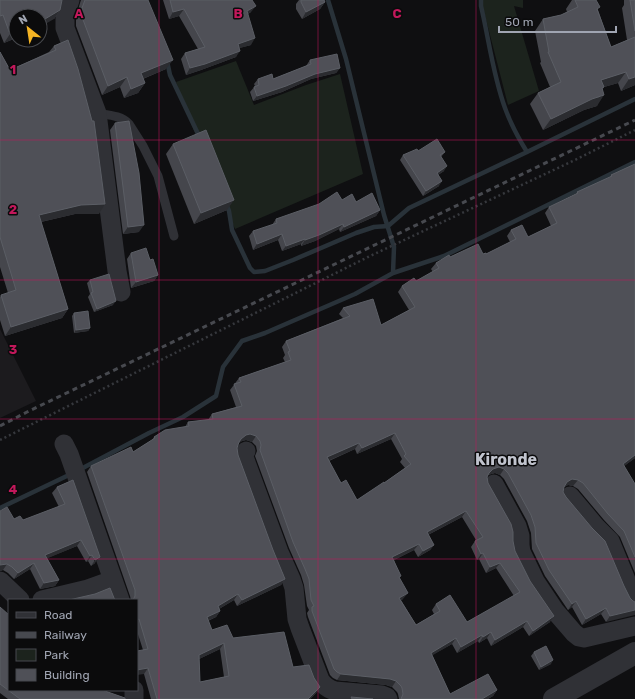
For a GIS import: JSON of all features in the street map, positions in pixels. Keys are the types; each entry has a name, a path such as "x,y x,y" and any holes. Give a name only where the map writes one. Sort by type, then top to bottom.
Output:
{"street":[{"path":"70,0 66,15 66,28 97,113 121,292"},
{"path":"64,444 69,454 120,599"},
{"path":"246,451 244,456 255,490 294,588 297,619 323,684 330,690 382,695 388,699"},
{"path":"494,484 517,526 520,536 521,552 535,581 555,611 574,633 579,637 584,638 635,626"},
{"path":"570,496 610,541 635,598"},
{"path":"46,599 88,589 113,580"},
{"path":"0,581 19,599"},
{"path":"554,699 635,653"}],"lane":[{"path":"97,113 121,118 126,120 129,124 158,176 174,236"}],"path":[{"path":"0,440 368,257 635,130"}],"shaded area":[{"path":"0,329 36,401 0,418"}],"green space":[{"path":"481,0 523,0 523,8 514,6 539,91 508,105"},
{"path":"236,61 254,105 340,74 363,174 235,229 190,121 176,82"}],"building":[{"path":"0,0 62,0 60,10 48,17 48,8 8,8 8,29 3,15 0,16"},
{"path":"85,0 148,0 173,60 141,73 145,83 131,89 127,77 108,86 82,17 82,8"},
{"path":"170,0 252,0 256,6 247,11 255,38 238,44 240,51 190,68 185,53 205,47 184,9 173,12"},
{"path":"301,0 324,0 325,2 306,12"},
{"path":"575,0 596,0 600,7 597,9 611,47 635,37 635,77 629,79 626,72 601,80 604,87 602,88 604,95 592,99 551,119 538,93 561,82 548,52 543,19 561,15 578,7"},
{"path":"630,0 635,0 635,31"},
{"path":"68,40 78,69 92,121 94,121 105,204 81,205 39,215 68,309 11,327 1,295 16,290 0,237 0,52 10,70 56,50 54,46"},
{"path":"337,54 340,68 315,74 257,96 254,87 259,85 258,79 272,74 273,79 311,64 310,60"},
{"path":"129,121 139,173 144,225 128,227 115,123"},
{"path":"206,130 234,200 201,213 173,144"},
{"path":"437,139 445,152 440,155 447,166 437,173 442,181 426,191 403,155 417,149 418,151"},
{"path":"635,164 635,455 623,464 635,484 635,557 624,531 583,483 572,479 567,482 563,492 592,528 605,541 624,586 630,598 635,602 635,610 610,616 606,608 586,619 576,601 572,604 549,570 536,543 535,527 531,515 508,473 499,467 493,469 489,473 487,477 488,483 511,524 515,551 530,581 554,616 533,631 527,621 495,640 491,632 483,637 482,635 461,647 456,638 431,653 450,694 488,674 497,690 482,699 401,699 403,694 402,688 396,681 390,679 341,674 334,669 312,611 312,607 314,606 311,600 309,579 293,542 260,450 260,441 256,436 250,434 246,435 239,442 237,448 238,455 285,579 242,600 238,594 218,606 220,611 207,617 212,630 227,625 233,638 284,632 293,667 309,665 314,678 320,687 308,699 157,699 148,668 138,670 138,651 148,649 138,620 138,599 134,599 135,590 91,466 131,447 133,452 165,430 189,426 188,422 213,419 212,414 242,406 234,384 241,382 239,378 291,360 288,352 290,351 286,341 350,316 343,308 373,299 381,325 415,307 402,286 414,278 416,281 439,268 436,263 449,255 450,257 478,244 483,254 486,254 516,239 511,230 522,225 528,237 557,223 549,207 612,176 611,175","holes":["395,433 406,454 404,456 411,464 357,500 346,480 341,483 327,457 359,443 362,448","466,511 483,537 475,541 481,554 483,553 490,567 500,563 520,592 467,622 450,595 436,604 440,611 416,625 399,598 408,593 399,577 401,576 392,557 419,544 423,551 434,545 427,532","224,643 229,676 200,682 199,655"]},
{"path":"337,192 342,200 352,194 356,202 372,193 380,210 344,227 343,224 319,235 286,246 282,234 257,244 253,231 277,223 276,219 319,204"},
{"path":"146,248 150,260 153,259 158,275 136,282 131,253"},
{"path":"109,274 116,301 97,309 91,293 93,292 90,280"},
{"path":"88,311 90,328 76,330 74,313"},
{"path":"73,480 100,557 95,560 92,555 90,556 81,540 45,555 59,580 44,583 34,563 18,573 7,564 0,565 0,511 7,507 14,519 20,516 23,520 65,504 57,487"},
{"path":"110,588 115,599 73,599 95,594"},
{"path":"0,607 8,614 8,690 0,684"},
{"path":"546,646 553,660 541,667 534,652"},
{"path":"9,691 105,691 125,698 125,699 20,699"},
{"path":"351,697 373,699 352,699"}],"waterway":[{"path":"328,0 346,59 384,215 394,247 393,273"},
{"path":"481,0 497,83 512,125 527,152"},
{"path":"167,61 170,75 200,138"},
{"path":"226,203 232,230 250,268 254,272 265,271 356,233 374,227 388,226 409,208 635,99"},
{"path":"79,470 183,417 216,396 223,367 242,341 265,333 355,294 393,273 444,256 635,162"},
{"path":"0,508 71,474"}],"railway":[{"path":"0,426 635,120"}],"district":[{"name":"Kironde","path":"506,459"}]}
